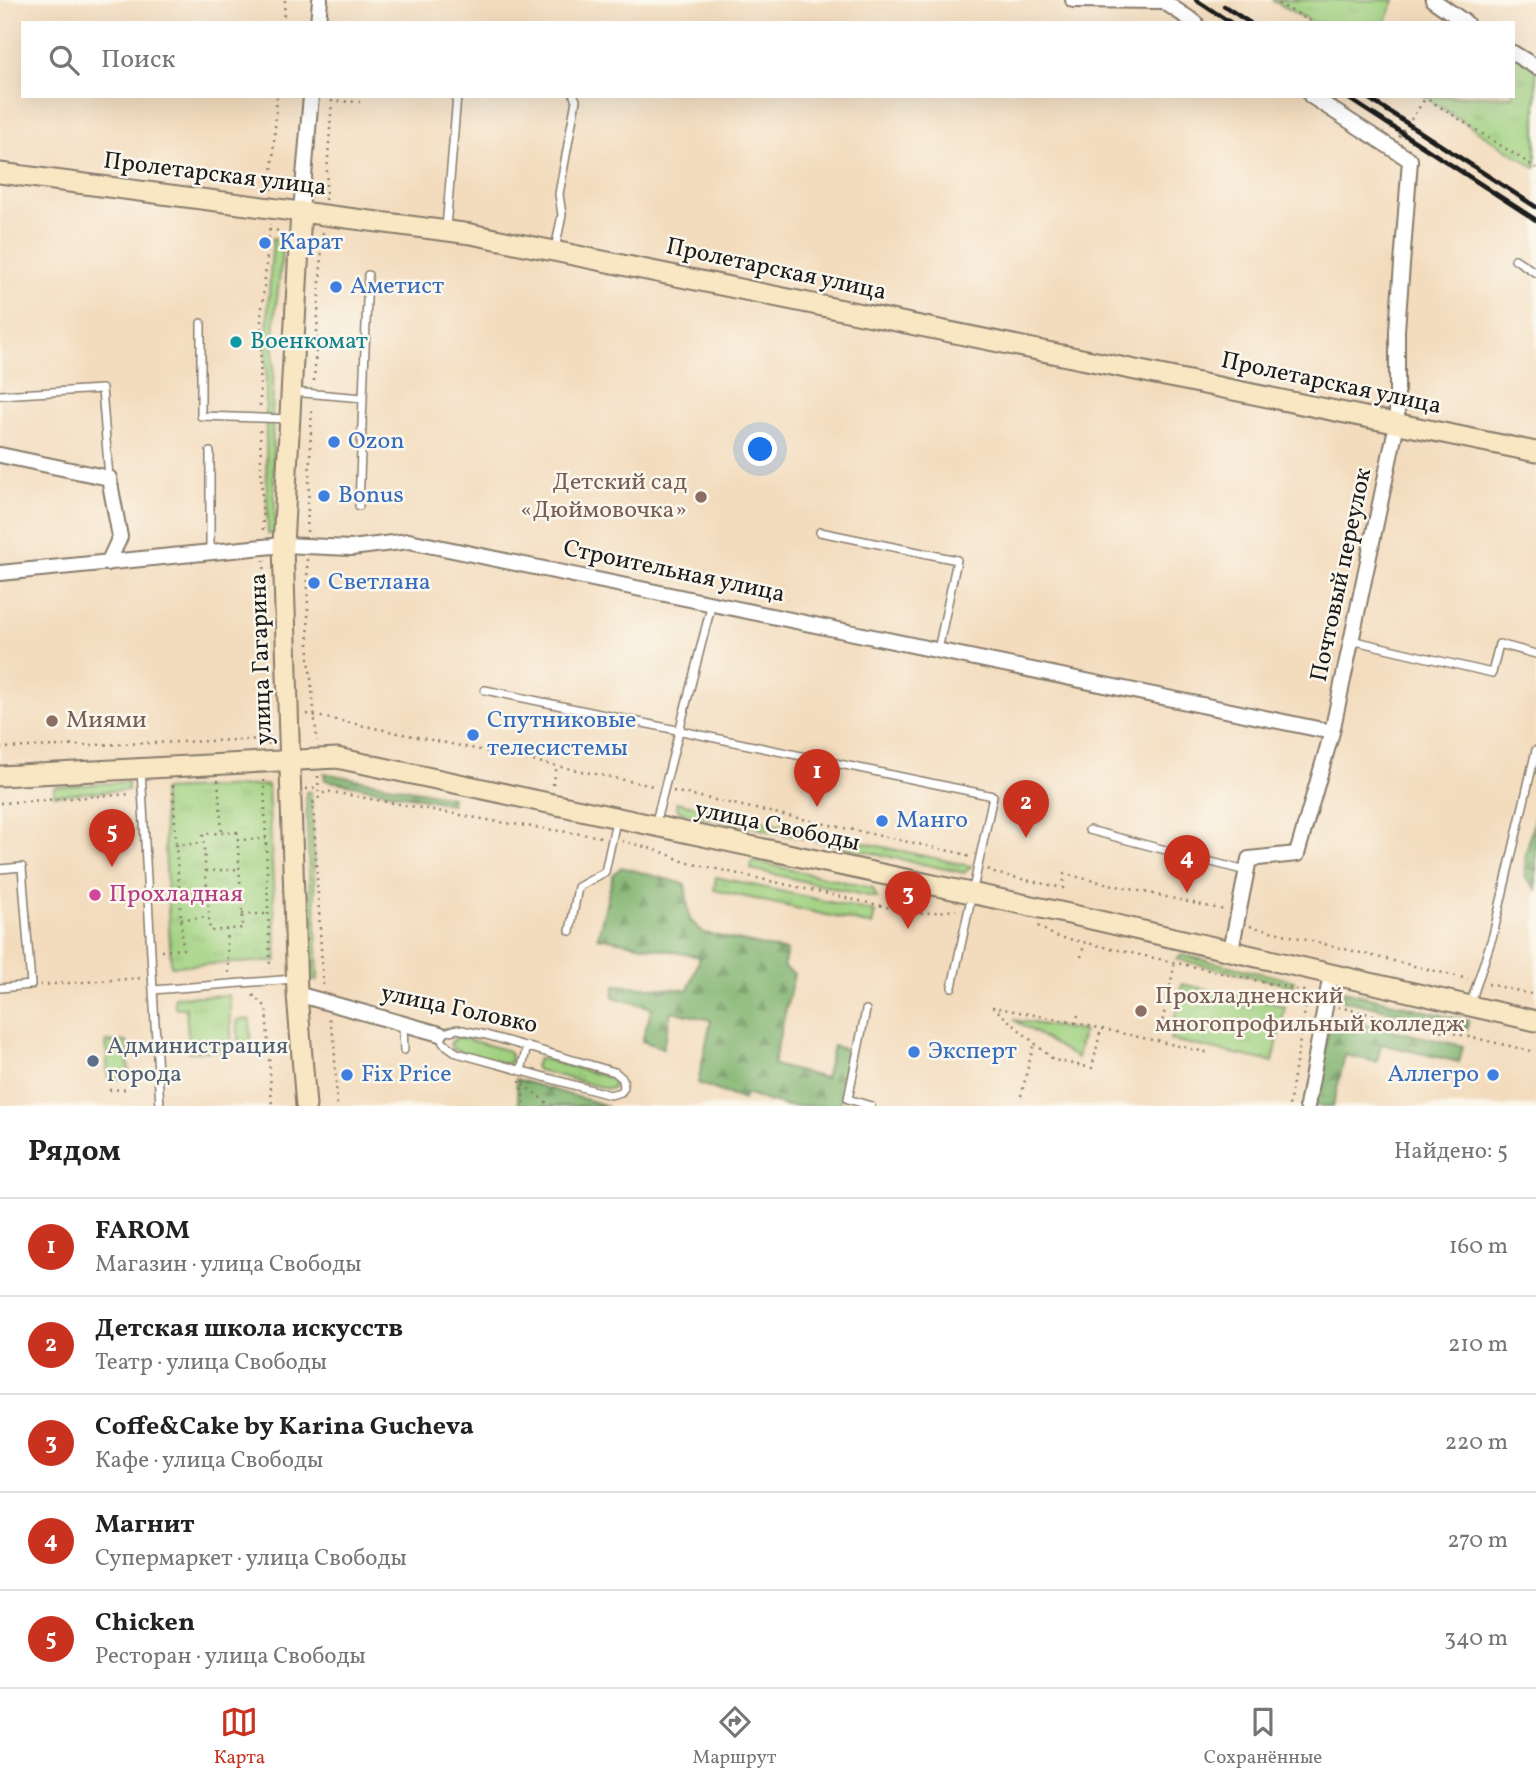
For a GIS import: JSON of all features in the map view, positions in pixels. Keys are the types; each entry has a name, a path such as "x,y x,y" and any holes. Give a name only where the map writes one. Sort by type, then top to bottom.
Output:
{"street":[{"path":"318,21 320,0"},
{"path":"1073,0 1161,0 1193,21"},
{"path":"1433,0 1451,5 1464,21"},
{"path":"1515,54 1536,67"},
{"path":"301,211 311,98"},
{"path":"1314,98 1392,149"},
{"name":"Почтовый переулок","path":"1247,872 1249,859 1297,854 1332,732 1397,423 1397,330 1410,160 1392,149"},
{"name":"Пролетарская улица","path":"0,173 446,230 555,250 1536,452"},
{"name":"улица Гагарина","path":"301,211 290,419 274,546 289,760 298,987 306,1106"},
{"path":"0,455 109,478 120,537 108,564"},
{"name":"Строительная улица","path":"0,573 274,546 351,548 409,541 1332,732"},
{"name":"улица Свободы","path":"0,776 337,758 654,826 970,902 1231,950 1536,1021"},
{"path":"1231,950 1247,872"},
{"path":"1307,1106 1331,974"},
{"name":"улица Головко","path":"298,987 324,1002 440,1034"}],"lane":[{"path":"446,230 457,98"},
{"path":"555,250 562,215 559,194 575,98"},
{"path":"1515,259 1536,273"},
{"path":"359,506 368,275"},
{"path":"201,323 201,416 290,419"},
{"path":"0,395 102,390 109,478"},
{"path":"291,392 363,398"},
{"path":"210,452 210,553"},
{"path":"820,532 957,560 938,650"},
{"path":"654,826 712,603"},
{"path":"1352,640 1492,673 1499,644 1536,654"},
{"path":"485,690 993,796 952,987"},
{"path":"1470,1006 1493,935 1536,750"},
{"path":"141,768 160,1106"},
{"path":"570,931 578,887 606,872 617,818"},
{"path":"1089,830 1247,872"},
{"path":"0,869 22,867 31,985 0,988"},
{"path":"153,990 229,984 298,987"},
{"path":"866,1010 848,1099 871,1106"},
{"path":"403,1024 404,1050"},
{"name":"улица Головко","path":"440,1034 448,1030 471,1030 527,1046 615,1072 623,1079 624,1088 621,1093 610,1095 521,1070"},
{"path":"440,1034 443,1043 457,1053 521,1070 527,1046"}],"path":[{"path":"283,21 285,0"},
{"path":"1272,0 1310,21"},
{"path":"267,611 274,546 260,418 261,319 277,98"},
{"path":"1392,149 1424,98"},
{"path":"1427,98 1536,168"},
{"path":"319,797 309,658 307,546 313,393 332,101 360,102"},
{"path":"315,714 964,854 994,873 1063,888 1064,874 1226,911 1242,925 1536,995"},
{"path":"270,969 264,773 271,725"},
{"path":"0,748 269,739"},
{"path":"553,785 557,766"},
{"path":"218,776 222,833"},
{"path":"151,952 183,949 173,778"},
{"path":"344,1106 337,1104 334,1038 324,1002 313,803 326,791 613,839 660,851 685,862 918,914 960,910 970,902"},
{"path":"237,832 237,840 243,928 210,931 203,834 237,832"},
{"path":"237,840 266,839"},
{"path":"176,845 204,843"},
{"path":"206,871 240,869"},
{"path":"208,898 241,895"},
{"path":"242,914 269,914"},
{"path":"181,919 209,917"},
{"path":"1036,925 1055,936 1308,992 1338,1007 1536,1052"},
{"path":"226,929 229,984"},
{"path":"1081,957 1084,943"},
{"path":"1158,1041 1175,963"},
{"path":"31,985 152,977"},
{"path":"1289,1106 1308,992"},
{"path":"252,993 266,1007 272,1106"},
{"path":"1101,1029 1092,1068 1054,1060 993,1007 1076,1023 1210,1053"},
{"path":"1076,1023 1078,1015"},
{"path":"1021,1096 1034,1043"},
{"path":"521,1070 520,1082 525,1106"},
{"path":"520,1082 551,1106"},
{"path":"108,1090 129,1089"}],"green space":[{"path":"1272,0 1394,0 1386,21 1310,21"},
{"path":"1515,54 1536,67 1536,168 1426,98 1515,98"},
{"path":"273,238 284,240 275,315 272,424 276,534 268,534 266,386"},
{"path":"324,773 452,797 451,804 325,780"},
{"path":"128,782 128,790 54,795 54,787"},
{"path":"268,785 277,961 171,966 162,790"},
{"path":"306,792 311,792 318,981 313,981"},
{"path":"676,802 971,866 964,873 678,811"},
{"path":"1536,811 1536,889 1525,876 1525,858"},
{"path":"752,861 873,888 877,898 751,869"},
{"path":"621,867 685,884 690,920 704,933 787,951 783,967 794,974 773,1065 825,1078 833,1046 852,1051 840,1106 785,1106 745,1094 743,1100 698,1083 711,1020 671,1011 663,1048 642,1041 652,1008 613,997 615,985 688,990 700,957 598,937 613,875"},
{"path":"716,877 875,912 872,925 714,890"},
{"path":"1182,955 1294,981 1293,986 1176,959"},
{"path":"1182,984 1285,1006 1273,1062 1170,1040"},
{"path":"1344,991 1468,1021 1467,1029 1342,1000"},
{"path":"229,995 232,1050 189,1052 186,1008 175,1008 174,997"},
{"path":"1334,1017 1463,1046 1459,1062 1381,1044 1377,1062 1345,1055 1333,1106 1314,1106 1329,1026"},
{"path":"250,1019 251,1049 239,1050 237,1020"},
{"path":"1014,1020 1083,1031 1077,1058"},
{"path":"455,1038 509,1051 511,1062 506,1064 452,1049 450,1044"},
{"path":"127,1041 129,1078 108,1079 106,1042"},
{"path":"539,1058 611,1078 614,1080 613,1088 608,1089 537,1070 535,1066"},
{"path":"516,1079 608,1106 519,1106"}],"railway":[{"path":"1196,0 1228,21"},
{"path":"1224,6 1247,21"},
{"path":"1348,98 1536,220"},
{"path":"1368,98 1536,207"}],"place":[{"name":"Карат","path":"265,243"},
{"name":"Аметист","path":"336,287"},
{"name":"Военкомат","path":"236,342"},
{"name":"Ozon","path":"334,442"},
{"name":"Bonus","path":"324,496"},
{"name":"Детский сад «Дюймовочка»","path":"701,497"},
{"name":"Светлана","path":"314,583"},
{"name":"Миями","path":"52,721"},
{"name":"Спутниковые телесистемы","path":"473,735"},
{"name":"FAROM","path":"817,807"},
{"name":"Манго","path":"882,821"},
{"name":"Детская школа искусств","path":"1026,838"},
{"name":"Chicken","path":"112,867"},
{"name":"Магнит","path":"1187,893"},
{"name":"Прохладная","path":"95,895"},
{"name":"Coffe&Cake by Karina Gucheva","path":"908,929"},
{"name":"Прохладненский многопрофильный колледж","path":"1141,1011"},
{"name":"Эксперт","path":"914,1052"},
{"name":"Администрация города","path":"93,1061"},
{"name":"Fix Price","path":"347,1075"},
{"name":"Аллегро","path":"1493,1075"}]}
